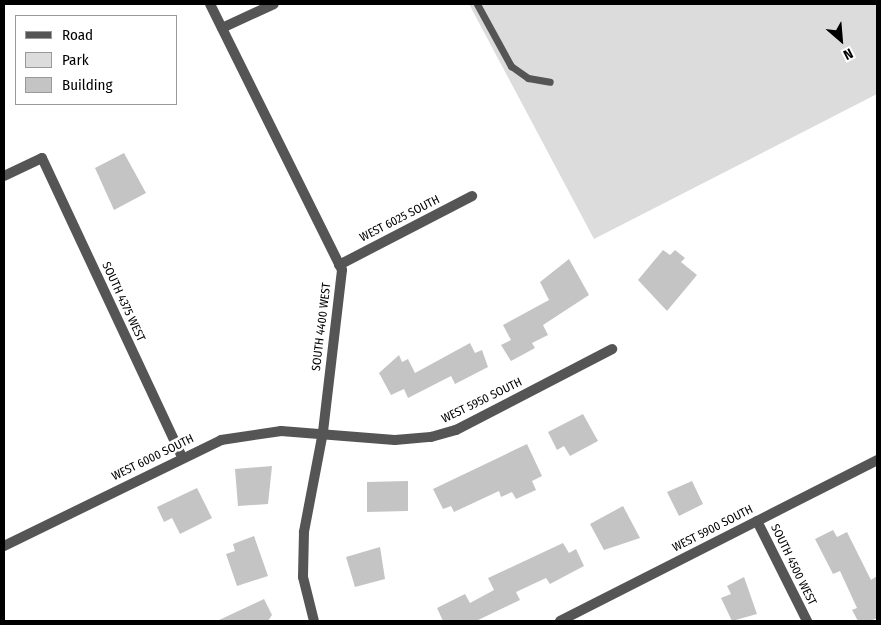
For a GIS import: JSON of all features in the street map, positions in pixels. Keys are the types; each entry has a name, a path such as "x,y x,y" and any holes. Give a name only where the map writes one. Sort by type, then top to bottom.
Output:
{"street":[{"path":"210,4 339,265"},
{"path":"222,28 274,4"},
{"name":"SOUTH 4375 WEST","path":"4,176 42,158 182,457"},
{"name":"WEST 6025 SOUTH","path":"339,265 472,196"},
{"name":"SOUTH 4400 WEST","path":"314,621 303,577 304,532 323,432 339,265"},
{"name":"WEST 5950 SOUTH","path":"323,432 395,440 430,437 456,430 612,349"},
{"name":"WEST 6000 SOUTH","path":"4,546 182,457 221,440 251,434 323,432"},
{"name":"WEST 5900 SOUTH","path":"560,621 877,460"},
{"name":"SOUTH 4500 WEST","path":"757,521 807,621"}],"lane":[{"path":"477,4 511,66 528,78 550,82"}],"green space":[{"path":"469,4 877,4 877,94 594,239"}],"building":[{"path":"124,153 146,193 114,210 95,168"},
{"path":"663,250 670,255 675,250 685,258 681,262 697,275 667,311 638,280"},
{"path":"569,259 589,295 543,325 548,335 532,343 535,348 511,361 501,345 511,340 503,325 549,300 540,282"},
{"path":"470,343 475,353 482,350 488,367 455,384 451,376 408,398 404,389 391,395 379,373 399,355 402,362 408,359 415,373"},
{"path":"583,414 598,441 570,456 564,446 557,450 548,432"},
{"path":"527,444 542,476 532,481 536,490 516,499 512,492 501,497 499,491 454,512 451,506 443,509 433,489"},
{"path":"272,466 268,504 238,506 235,469"},
{"path":"408,481 408,511 367,512 367,482"},
{"path":"692,481 703,504 679,516 667,492"},
{"path":"197,488 212,518 180,534 172,518 164,522 157,507"},
{"path":"623,506 640,538 604,550 590,524"},
{"path":"833,530 837,537 847,532 871,580 877,576 877,618 870,621 858,621 852,610 857,608 840,571 833,574 815,539"},
{"path":"254,536 268,576 237,586 226,554 235,551 233,544"},
{"path":"563,543 569,553 576,549 584,566 550,584 546,578 516,592 520,600 476,621 443,621 437,608 465,594 470,603 494,590 488,578"},
{"path":"380,547 385,579 355,587 346,557"},
{"path":"744,577 757,614 732,621 721,598 731,594 727,586"},
{"path":"264,599 272,615 268,621 217,621"}]}
